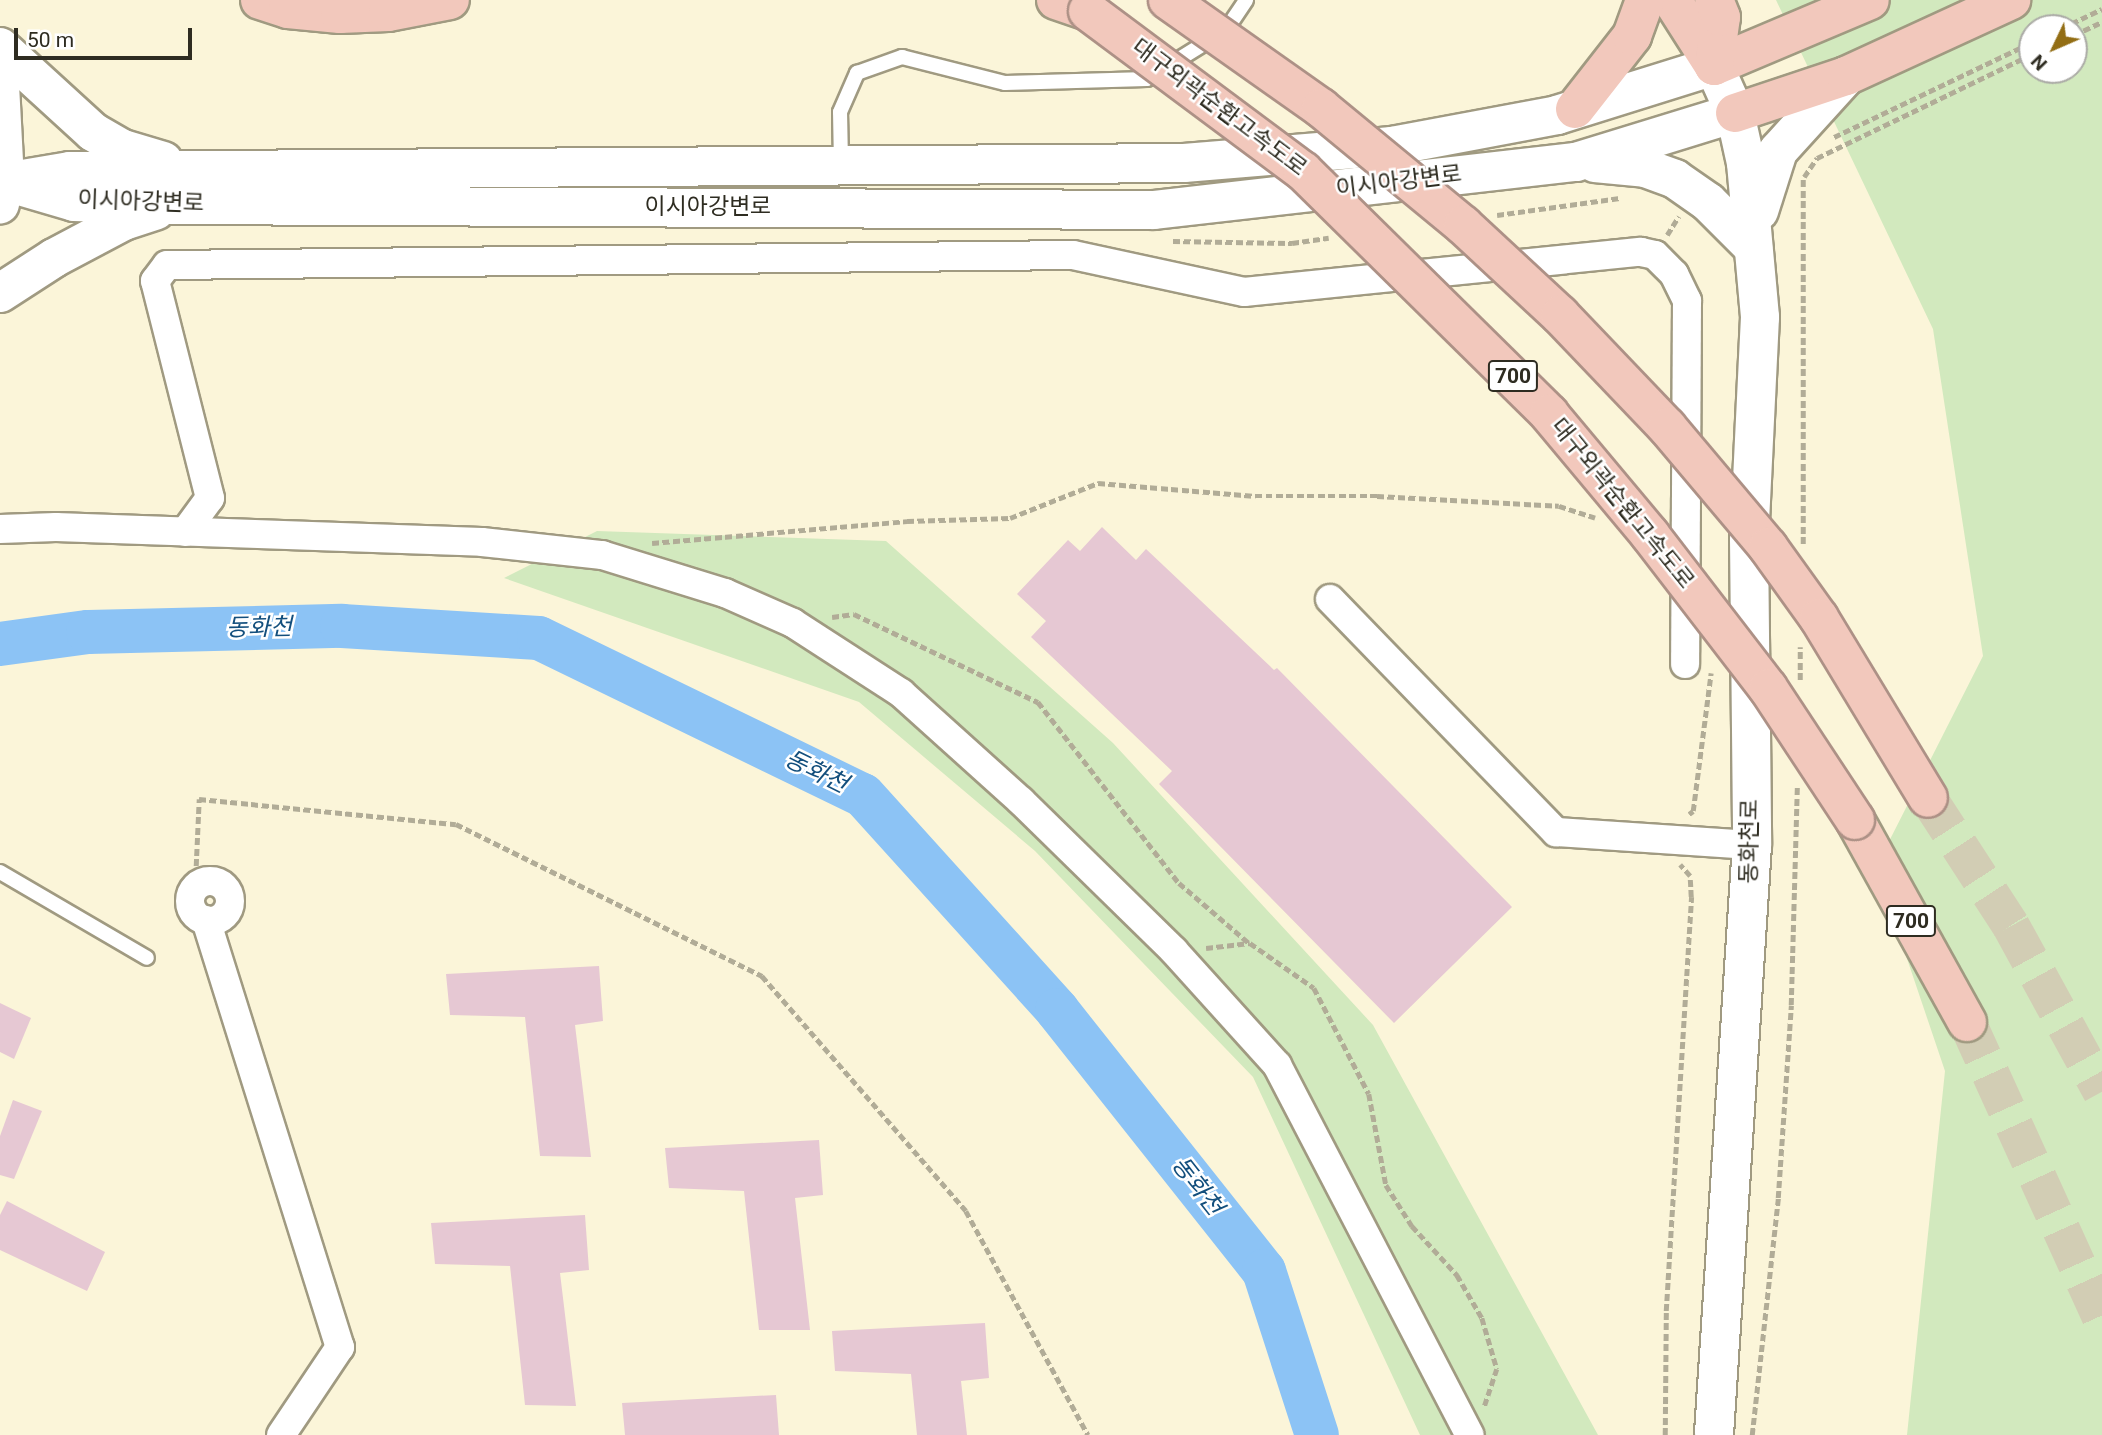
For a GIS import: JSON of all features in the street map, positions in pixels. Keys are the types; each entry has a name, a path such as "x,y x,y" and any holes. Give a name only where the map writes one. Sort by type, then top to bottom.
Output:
{"highway":[{"path":"260,0 288,9 340,14 388,12 450,0"},
{"path":"1168,0 1321,108 1464,225 1560,315 1667,427 1768,547 1819,618 1928,797"},
{"path":"1575,109 1632,36 1645,0"},
{"path":"1672,0 1714,66"},
{"path":"1714,0 1721,17 1714,66"},
{"name":"이시아강변로","path":"1735,113 1846,76 2011,0"},
{"name":"이시아강변로","path":"1714,66 1847,3"},
{"name":"대구외곽순환고속도로","path":"1072,4 1303,171 1549,414 1650,535 1768,688 1854,820 1967,1022"}],"main road":[{"path":"0,47 93,132 123,149 205,173"},
{"name":"이시아강변로","path":"2,193 70,171 205,173 841,168 1198,162 1392,146 1575,109 1714,66"},
{"path":"1714,66 1735,113 1746,163 1753,247"},
{"path":"1753,247 1763,186 1777,151 1846,76"},
{"path":"0,85 2,193"},
{"name":"이시아강변로","path":"2,193 74,202 172,205 1154,210 1576,162 1735,113"},
{"path":"1576,162 1645,168 1690,189 1753,247"},
{"path":"0,293 124,221 172,205"},
{"name":"동화천로","path":"1714,1435 1752,845 1749,538 1760,317 1753,247"}],"street":[{"path":"186,532 210,498 155,281 167,265 1073,255 1244,292 1600,255 1655,255 1674,274 1687,301 1685,664"},
{"path":"0,529 482,542 602,555 725,593 793,623 901,693 1021,801 1174,951 1276,1065 1475,1428"},
{"path":"1330,600 1556,832 1752,845"},
{"path":"195,887 214,881 225,887 230,898 223,916 206,920 340,1347 281,1435"}],"lane":[{"path":"841,168 841,112 857,73 902,57 1005,83 1147,79 1226,30 1246,0"},
{"path":"0,872 147,958"}],"path":[{"path":"1825,141 2018,49"},
{"path":"1794,191 1817,158 2018,61"},
{"path":"1802,547 1803,178"},
{"path":"1655,255 1684,207 1690,189"},
{"path":"602,555 631,545 907,521 1010,518 1098,483 1255,496 1377,496 1559,506 1606,522"},
{"path":"793,623 854,614 1038,702 1179,883 1250,943 1314,988 1369,1094 1386,1185 1412,1226 1457,1275 1482,1318 1497,1369 1475,1428"},
{"path":"1799,685 1801,643"},
{"path":"1752,1435 1778,1198 1790,1005 1797,782"},
{"path":"195,887 199,799 456,824 762,976 966,1211 1088,1435"},
{"path":"1665,1435 1666,1311 1691,897 1690,876 1672,862"},
{"path":"1174,951 1250,943"}],"green space":[{"path":"1776,0 2102,0 2102,1435 1907,1435 1945,1071 1876,867 1983,656 1933,329"},
{"path":"597,531 886,541 1113,743 1373,1025 1598,1435 1420,1435 1253,1077 1035,851 859,702 504,578"}],"building":[{"path":"1102,527 1136,560 1146,549 1274,670 1277,668 1512,907 1394,1023 1159,784 1172,771 1031,637 1046,621 1017,594 1068,540 1080,551"},
{"path":"599,966 603,1021 575,1025 591,1157 540,1156 525,1017 450,1015 446,974"},
{"path":"0,1003 31,1018 14,1059 0,1052"},
{"path":"13,1100 42,1111 14,1179 0,1175 0,1136"},
{"path":"819,1140 823,1195 795,1198 810,1330 759,1330 744,1191 669,1188 665,1148"},
{"path":"7,1201 105,1252 87,1291 0,1250 0,1215"},
{"path":"585,1215 589,1270 560,1273 576,1406 525,1405 510,1266 435,1264 431,1223"},
{"path":"985,1323 989,1378 961,1381 967,1435 917,1435 911,1374 835,1371 832,1331"},
{"path":"776,1395 779,1435 625,1435 622,1403"}],"waterway":[{"name":"동화천","path":"0,644 88,632 342,626 539,638 863,795 1057,1010 1264,1271 1317,1435"}],"tunnel":[{"path":"1928,798 2011,926 2102,1092"},
{"path":"1967,1022 2102,1319"}]}
